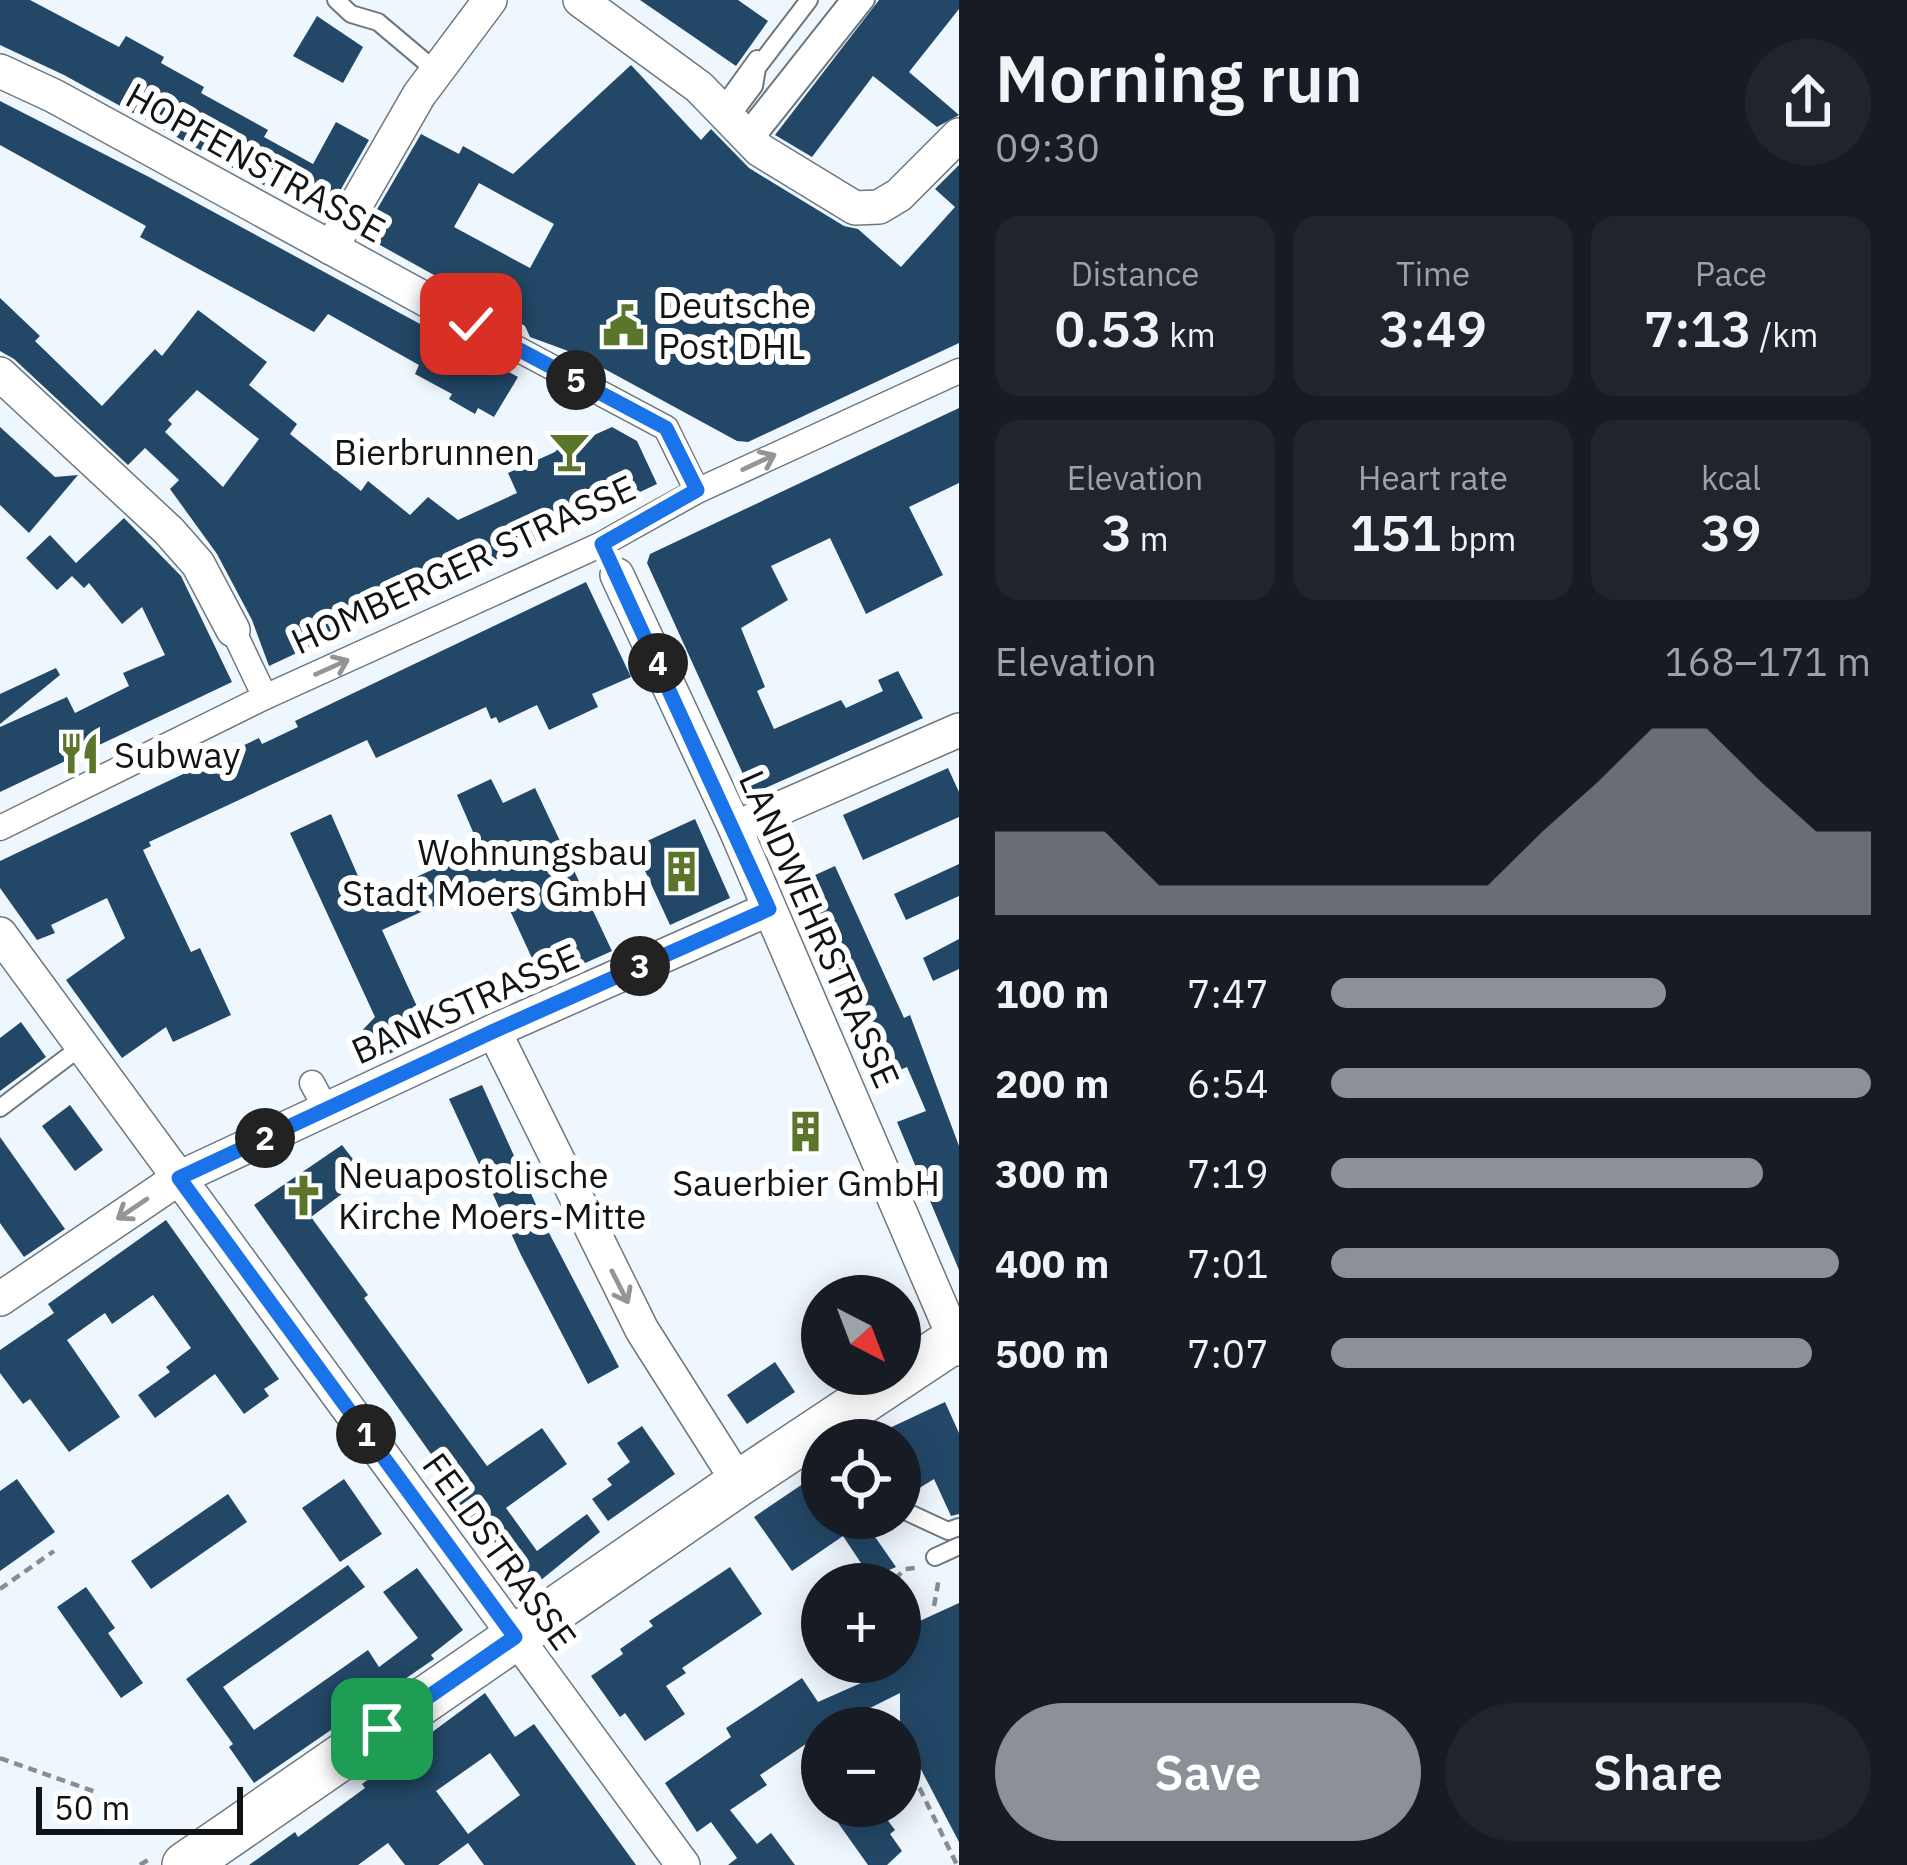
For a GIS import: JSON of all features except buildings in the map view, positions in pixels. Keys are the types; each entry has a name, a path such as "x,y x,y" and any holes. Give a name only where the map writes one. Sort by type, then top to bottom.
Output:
{"main road":[{"path":"185,1865 740,1483 958,1342"}],"street":[{"path":"331,248 435,70 490,0"},
{"path":"580,0 657,70 855,208 879,207 899,195 959,134"},
{"name":"HOPFENSTRASSE","path":"0,71 55,96 666,428 697,490"},
{"name":"HOMBERGER STRASSE","path":"0,827 265,697 609,559 697,490 959,371"},
{"path":"0,374 169,531 198,564 265,697"},
{"name":"LANDWEHRSTRASSE","path":"609,559 735,828 958,1342"},
{"path":"735,828 959,730"},
{"name":"BANKSTRASSE","path":"2,1294 179,1178 319,1096 494,1031 769,909"},
{"name":"FELDSTRASSE","path":"0,934 683,1865"},
{"path":"494,1031 642,1330 740,1483"}],"lane":[{"path":"335,0 351,14 379,22 435,70"},
{"path":"737,125 804,0"},
{"path":"737,125 849,0"},
{"path":"737,125 866,0"},
{"path":"0,1108 82,1046"},
{"path":"921,1519 948,1532 959,1527"},
{"path":"930,1562 959,1546"}],"path":[{"path":"0,1589 54,1551"},
{"path":"921,1565 930,1562"},
{"path":"0,1758 96,1792"},
{"path":"921,1791 957,1865"}],"place":[{"name":"Deutsche Post DHL","path":"624,325"},
{"name":"Bierbrunnen","path":"569,451"},
{"name":"Subway","path":"80,754"},
{"name":"Wohnungsbau Stadt Moers GmbH","path":"682,872"},
{"name":"Sauerbier GmbH","path":"806,1132"},
{"name":"Neuapostolische Kirche Moers-Mitte","path":"304,1195"}],"route":[{"path":"382,1729 515,1637 179,1178 769,909 602,544 697,490 666,428 471,324"}]}
